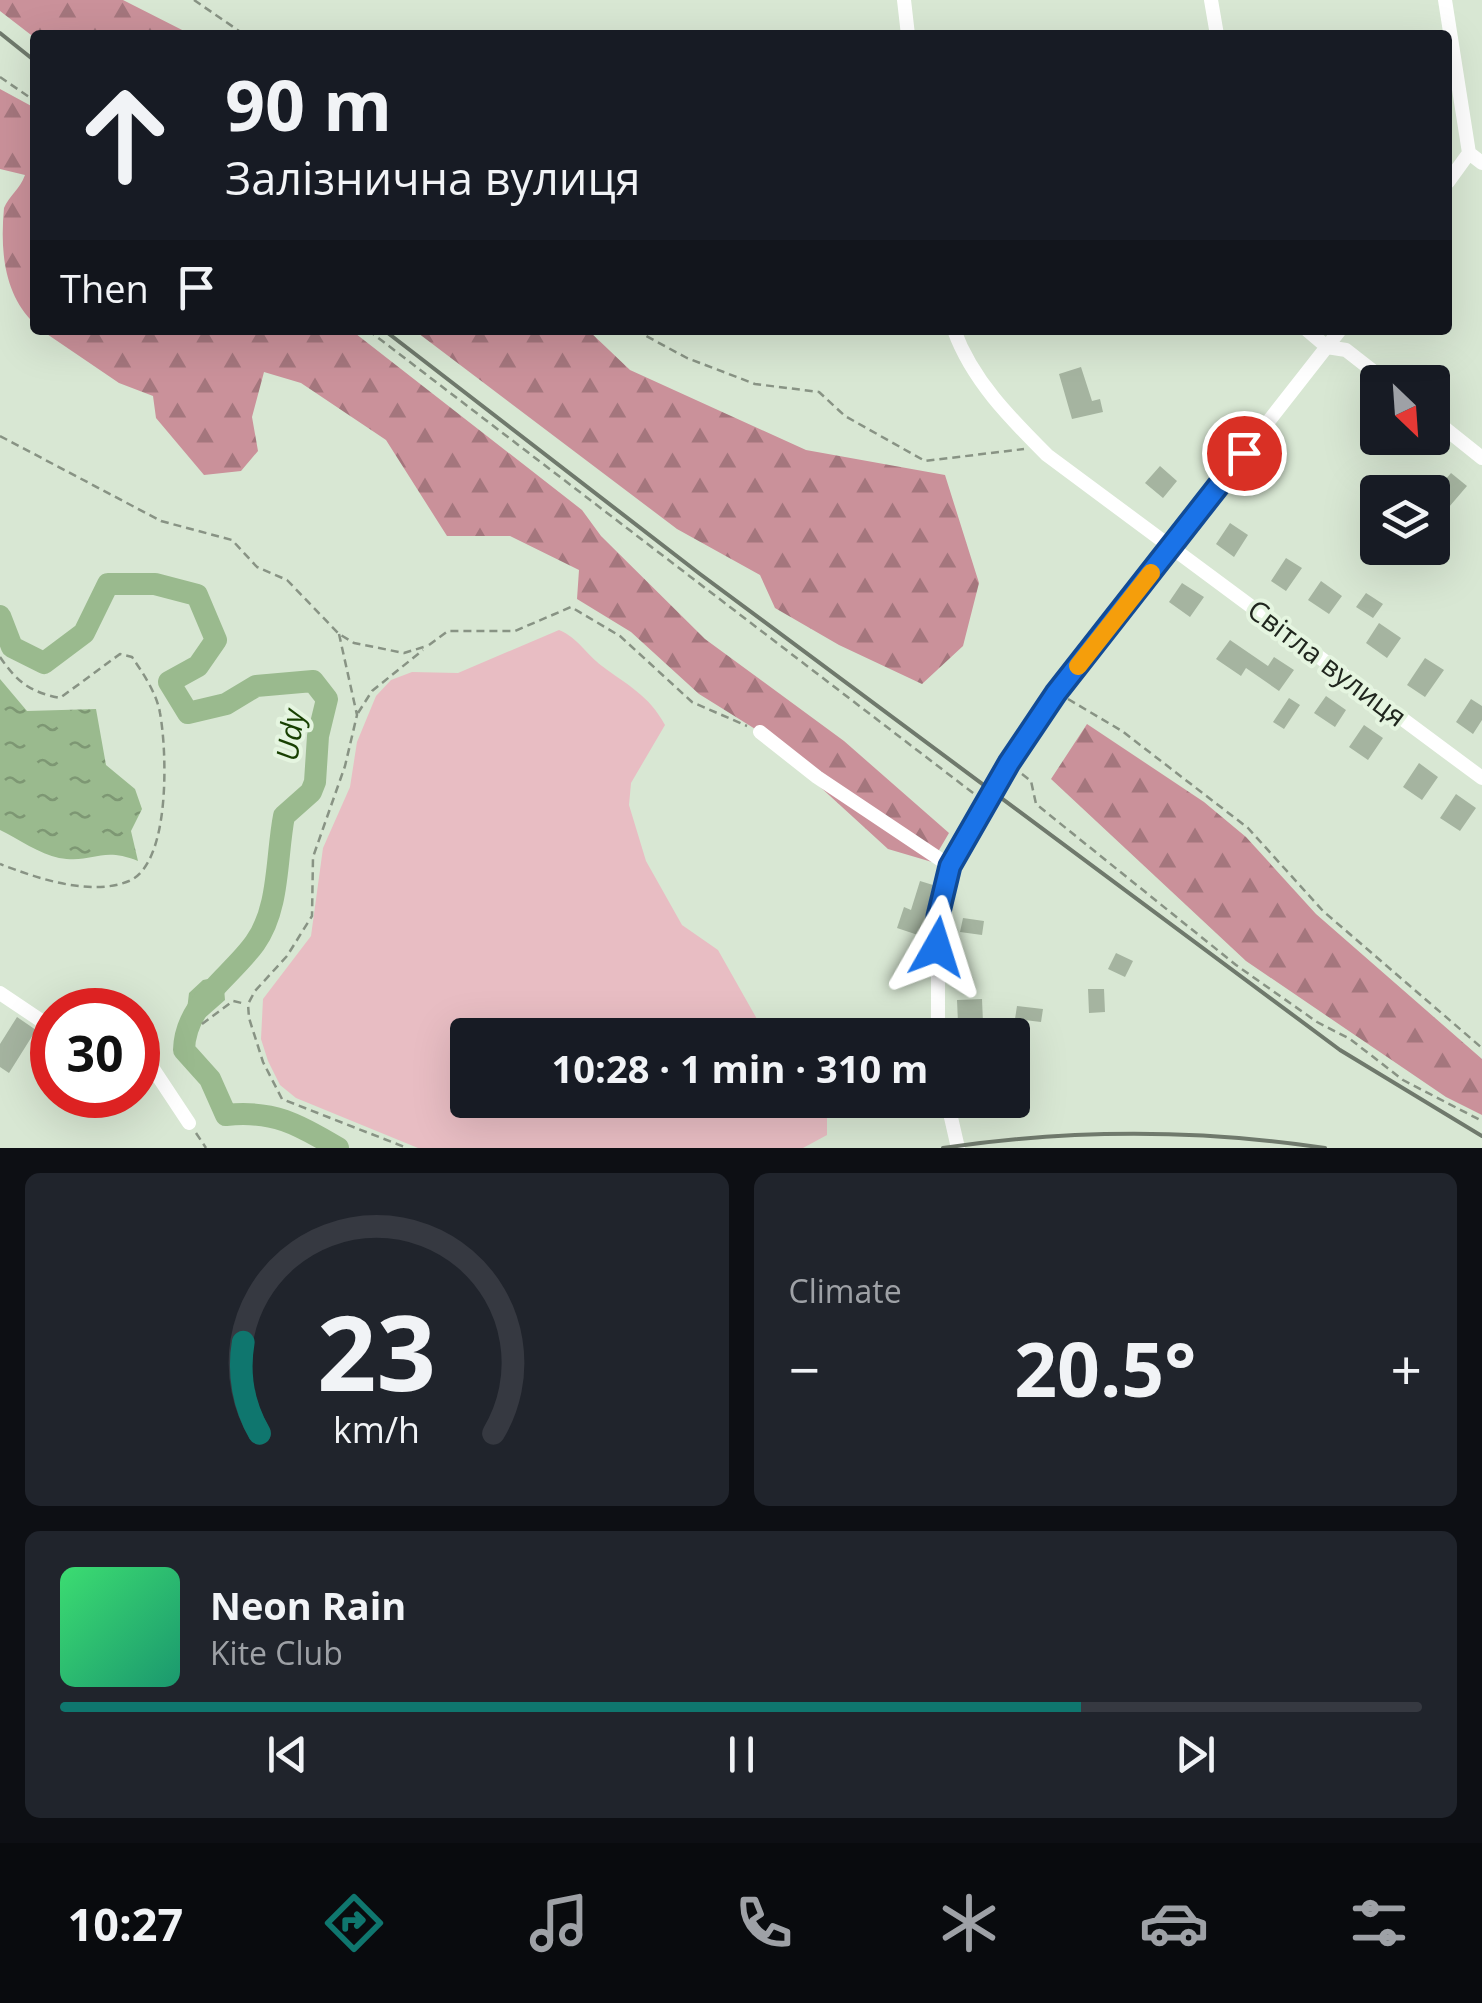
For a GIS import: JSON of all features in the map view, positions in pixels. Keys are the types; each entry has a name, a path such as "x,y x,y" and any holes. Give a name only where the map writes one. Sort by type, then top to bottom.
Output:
{"street":[{"path":"904,0 907,30"},
{"path":"1211,0 1216,30"},
{"path":"1445,0 1450,30"},
{"path":"1452,45 1469,153 1482,163"},
{"path":"1452,176 1469,153"},
{"name":"Світла вулиця","path":"956,335 964,356 1008,416 1048,455 1482,778"},
{"path":"1313,335 1327,347 1346,350 1365,365"},
{"path":"938,1018 938,916 950,866 1009,763 1056,693 1336,335"},
{"path":"1450,432 1482,458"},
{"path":"760,732 817,777 950,866"},
{"path":"0,993 30,1013"},
{"path":"160,1079 190,1123"},
{"path":"951,1118 958,1148"}],"path":[{"path":"194,0 237,30"},
{"path":"0,77 30,98"},
{"path":"375,335 986,804"},
{"path":"644,335 686,358 755,384 819,392 845,416 925,462 1025,450"},
{"path":"0,436 161,522 232,540 257,567 287,580 339,634 388,651 404,653 426,646"},
{"path":"248,1004 287,956 312,916 313,856 345,766 357,715 372,691 448,631 515,632 571,607 620,636 692,702 760,732"},
{"path":"339,634 357,715"},
{"path":"0,657 14,679 35,693 60,698 120,654 132,657 160,710 164,792 160,829 145,870 127,882 67,884 0,864"},
{"path":"1056,693 1122,731 1248,828 1324,910 1482,1048"},
{"path":"1009,763 1031,781 1036,804 1236,965 1317,1022 1350,1038 1403,1080 1482,1121"},
{"path":"202,1024 232,1001 248,1004"},
{"path":"248,1004 262,1062 282,1099 407,1148"},
{"path":"190,1123 206,1148"}],"shaded area":[{"path":"559,630 645,698 665,725 631,783 629,805 646,861 682,925 718,950 756,1018 450,1018 450,1118 827,1118 827,1135 803,1148 418,1148 296,1098 280,1085 261,1039 263,999 311,936 323,848 350,787 357,742 376,696 391,680 412,672 458,673"}],"green space":[{"path":"0,0 123,0 182,30 30,30 30,34 0,11"},
{"path":"0,89 30,105 30,318 11,286 3,240 4,208 25,175 0,169"},
{"path":"48,335 357,335 582,510 601,536 705,639 844,741 949,833 932,862 888,849 760,732 699,694 631,632 577,599 579,570 510,536 447,536 386,440 301,383 264,372 252,417 258,451 241,471 204,475 156,418 153,396 119,383"},
{"path":"421,335 593,335 630,370 806,450 945,475 979,583 963,646 922,684 839,645 775,608 760,575 677,529"},
{"path":"1087,724 1204,802 1246,837 1316,914 1482,1059 1482,1115 1446,1097 1246,961 1051,779"}],"water":[{"path":"0,679 27,711 96,709 106,765 135,789 142,809 131,831 138,861 115,855 59,858 0,830"},
{"path":"223,976 225,1000 184,1036 189,993 203,980"}],"building":[{"path":"1081,367 1092,401 1100,399 1103,412 1072,419 1059,374"},
{"path":"1160,466 1177,481 1163,498 1145,483"},
{"path":"1451,473 1467,486 1450,506 1450,475"},
{"path":"1230,523 1248,535 1234,557 1216,544"},
{"path":"1286,558 1302,568 1286,591 1271,581"},
{"path":"1321,581 1342,596 1329,614 1308,600"},
{"path":"1182,583 1204,597 1190,617 1169,602"},
{"path":"1366,593 1383,604 1373,618 1356,607"},
{"path":"1379,623 1401,638 1387,658 1366,643"},
{"path":"1230,640 1268,666 1274,657 1294,670 1279,691 1246,668 1241,676 1216,659"},
{"path":"1425,658 1444,670 1425,697 1407,685"},
{"path":"1326,696 1346,710 1335,727 1314,713"},
{"path":"1289,698 1300,705 1284,729 1273,722"},
{"path":"1471,699 1482,706 1482,720 1473,734 1456,722"},
{"path":"1364,725 1383,738 1368,760 1349,747"},
{"path":"1419,763 1438,777 1422,800 1403,787"},
{"path":"1456,794 1476,808 1460,831 1440,818"},
{"path":"920,881 933,885 921,936 897,928 904,907 911,910"},
{"path":"963,918 984,921 982,935 960,932"},
{"path":"1116,953 1133,961 1125,977 1108,969"},
{"path":"1088,989 1104,989 1105,1012 1089,1013"},
{"path":"982,999 983,1018 958,1018 957,1000"},
{"path":"1017,1006 1043,1009 1041,1022 1015,1018"},
{"path":"17,1017 30,1026 30,1040 9,1073 0,1067 0,1044"}],"waterway":[{"name":"Udy","path":"0,616 12,647 44,663 84,633 108,584 155,584 197,595 216,640 198,666 169,682 188,713 226,704 256,686 313,681 327,699 318,736 315,782 311,792 284,816 273,898 263,929 201,1004 186,1033 184,1050 210,1079 226,1115 272,1117 338,1148"}],"railway":[{"path":"0,33 30,57"},
{"path":"390,335 700,574 1340,1050 1482,1136"},
{"path":"943,1148 1039,1137 1134,1134 1229,1137 1325,1148"}],"slow traffic":[{"path":"1078,666 1151,573"}],"route":[{"path":"937,947 938,916 950,866 1009,763 1056,693 1244,453"}]}
